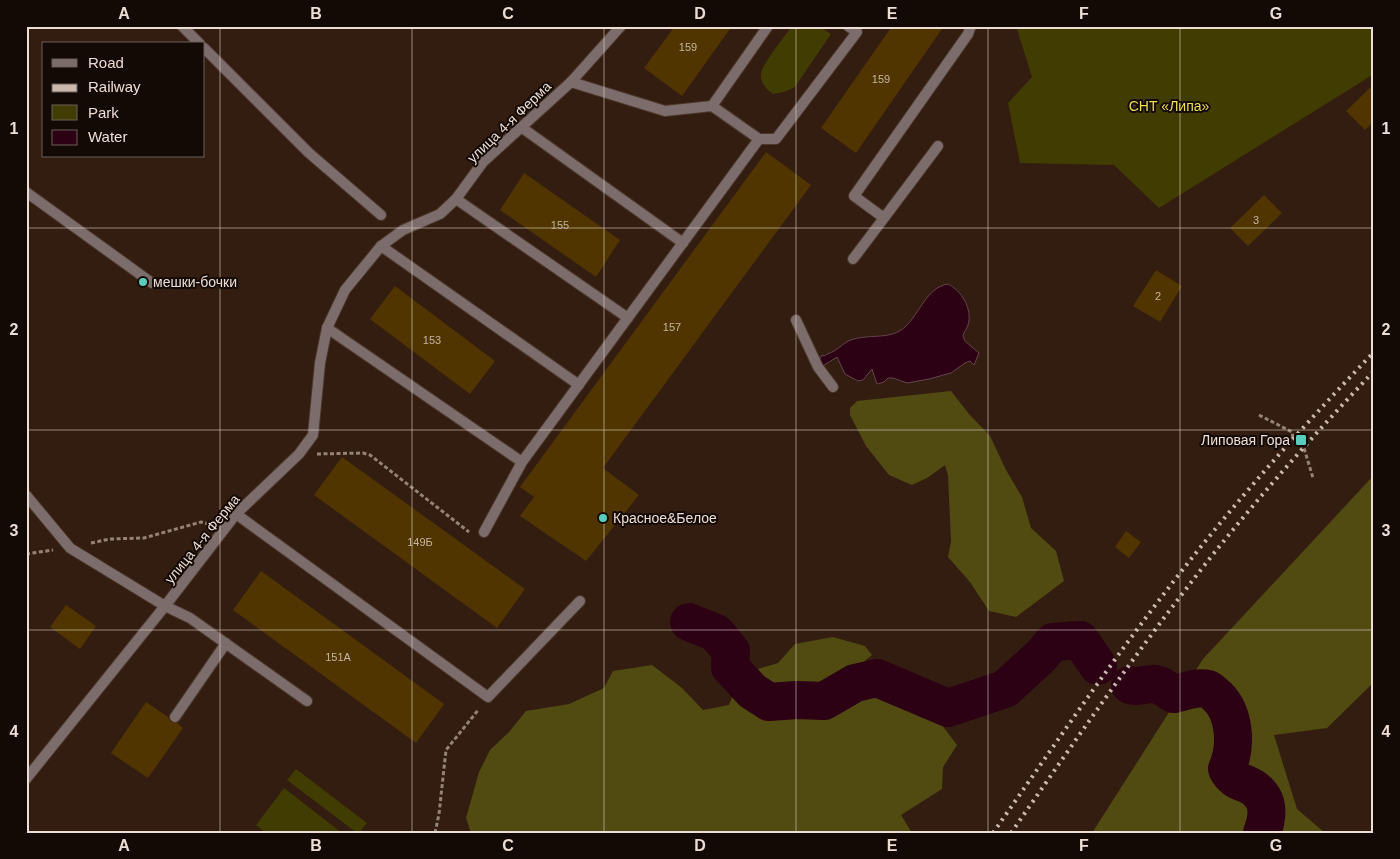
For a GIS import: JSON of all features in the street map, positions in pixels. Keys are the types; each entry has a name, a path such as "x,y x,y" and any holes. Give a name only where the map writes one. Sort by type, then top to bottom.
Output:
{"street":[{"path":"182,26 198,42"},
{"name":"улица 4-я Ферма","path":"26,779 166,606 236,514 299,454 314,435 320,363 327,328 345,290 381,246 404,230 440,214 456,199 483,162 571,82 621,26"},
{"path":"712,106 768,26"},
{"path":"571,82 666,111 712,106 759,139 776,139 856,32 848,26"},
{"path":"884,218 854,196 968,34 971,26"},
{"path":"205,49 309,153 381,215"},
{"path":"521,127 683,243"},
{"path":"484,532 522,462 759,139"},
{"path":"854,259 938,146"},
{"path":"26,192 152,283"},
{"path":"456,199 628,318"},
{"path":"381,246 579,385"},
{"path":"796,320 818,367 833,387"},
{"path":"327,328 522,462"},
{"path":"26,494 70,548 166,606 190,618 307,701"},
{"path":"236,514 488,697 580,601"},
{"path":"175,717 226,643"}],"path":[{"path":"1258,416 1292,432 1293,438 1304,448 1313,478"},
{"path":"299,454 370,455 470,532"},
{"path":"26,554 70,548 110,539 144,538 201,522 227,526"},
{"path":"435,833 446,750 488,697"}],"green space":[{"path":"792,26 819,26 831,34 795,87 773,94 763,83 761,77 762,69"},
{"name":"СНТ «Липа»","path":"1016,26 1374,26 1374,74 1159,208 1114,165 1020,163 1008,103 1032,77"},
{"path":"296,769 367,823 359,833 287,780"},
{"path":"284,788 342,833 266,833 256,825"}],"shaded area":[{"path":"951,391 990,436 1006,470 1022,497 1031,528 1056,551 1064,581 1016,617 989,611 970,582 948,557 951,541 948,475 945,465 927,478 912,485 889,475 866,446 850,415 850,408 857,401"},
{"path":"1374,475 1374,682 1327,728 1274,735 1297,809 1325,833 1092,833 1203,659"},
{"path":"833,637 865,646 872,655 845,677 833,690 849,694 870,688 897,695 914,709 932,712 957,745 943,767 942,789 901,815 912,833 471,833 466,818 479,772 490,750 509,732 526,711 569,704 604,688 613,671 652,665 682,688 703,710 729,705 741,674 778,663 795,644"}],"water":[{"path":"948,284 961,295 969,313 968,325 963,336 965,341 979,353 974,365 970,361 951,373 929,379 907,383 888,378 884,382 877,384 872,369 863,380 858,381 845,374 837,357 821,367 819,361 822,355 824,356 834,351 849,341 894,334 899,331 910,321 929,295 941,286"}],"building":[{"path":"675,26 732,26 682,96 644,68"},
{"path":"892,26 944,26 856,153 821,128"},
{"path":"1374,84 1374,121 1365,130 1346,111"},
{"path":"766,152 811,185 603,468 639,495 586,561 520,516 534,497 520,487"},
{"path":"524,173 620,240 596,277 500,210"},
{"path":"1264,195 1282,213 1248,246 1230,228"},
{"path":"1156,270 1182,286 1160,322 1133,306"},
{"path":"395,286 495,361 470,394 370,319"},
{"path":"342,457 525,589 497,628 314,495"},
{"path":"1126,531 1141,542 1129,558 1115,547"},
{"path":"261,571 444,704 416,743 233,610"},
{"path":"66,605 96,626 80,649 50,627"},
{"path":"146,702 168,717 171,722 177,723 183,728 148,778 111,753"}],"waterway":[{"path":"689,622 716,633 731,651 730,667 752,691 769,702 824,701 855,683 877,678 948,708 1005,689 1041,656 1053,642 1080,640 1098,666"},
{"path":"1130,685 1156,684 1174,694 1204,688 1217,696 1228,711 1231,721 1233,740 1227,769 1233,777 1255,789 1263,799 1266,809 1266,821 1262,833"}],"railway":[{"path":"993,833 1102,677 1194,555 1269,466 1374,352"},
{"path":"1011,833 1119,679 1208,561 1277,478 1374,371"}],"place":[{"name":"мешки-бочки","path":"143,282"},
{"name":"Липовая Гора","path":"1301,440"},
{"name":"Красное&Белое","path":"603,518"}]}
